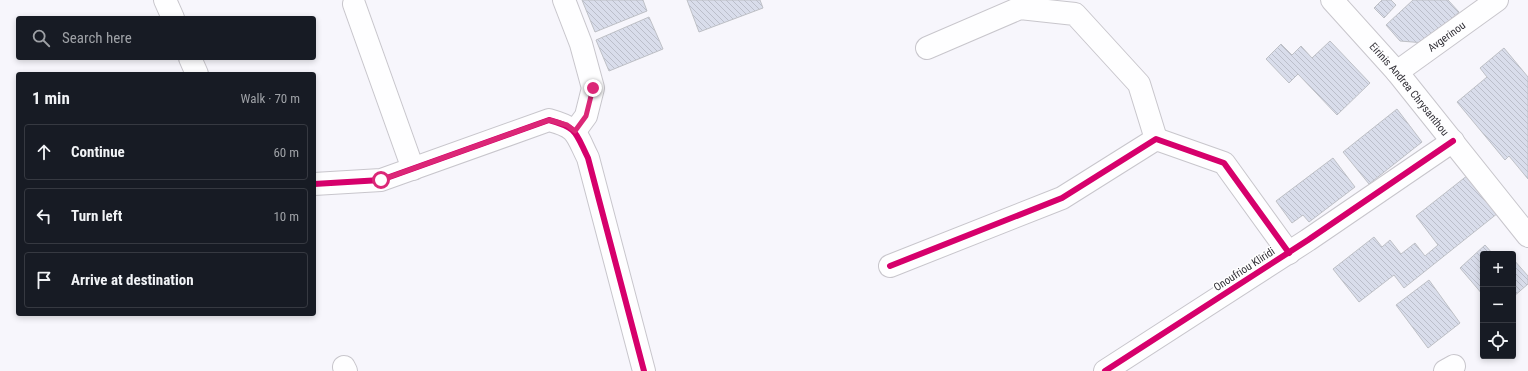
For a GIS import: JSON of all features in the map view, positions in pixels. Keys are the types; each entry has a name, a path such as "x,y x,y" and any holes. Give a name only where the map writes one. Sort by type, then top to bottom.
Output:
{"street":[{"path":"165,0 172,16"},
{"path":"564,0 581,44 593,88 586,116 575,131"},
{"name":"Eirinis Andrea Chrysanthou","path":"1332,0 1396,72 1528,236"},
{"name":"Avgerinou","path":"1396,72 1497,0"},
{"path":"354,4 413,169"},
{"path":"927,48 1020,8 1075,14 1138,84 1156,139"},
{"path":"191,60 196,72"},
{"path":"316,184 381,180 549,120 567,125 575,131 588,158 644,371"},
{"path":"1156,139 1224,163 1288,253"},
{"path":"890,266 1062,198 1156,139"},
{"name":"Onoufriou Kliridi","path":"1105,371 1288,253 1453,141"}],"building":[{"path":"582,0 643,0 647,11 595,32"},
{"path":"687,0 760,0 763,8 699,32"},
{"path":"1382,0 1391,0 1396,5 1384,18 1374,8"},
{"path":"1413,0 1448,0 1459,12 1425,43 1400,41 1386,25"},
{"path":"649,17 663,49 609,71 596,40"},
{"path":"1330,41 1370,83 1337,115 1298,74 1289,83 1266,59 1281,44 1292,55 1301,46 1312,58"},
{"path":"1504,48 1528,77 1528,179 1509,156 1505,160 1457,102 1487,77 1480,68"},
{"path":"1397,109 1422,142 1369,184 1343,152"},
{"path":"1333,158 1355,187 1309,222 1303,215 1292,223 1276,201"},
{"path":"1468,175 1498,213 1404,288 1394,275 1359,302 1333,269 1374,237 1382,247 1390,240 1401,254 1415,243 1425,256 1438,245 1416,216"},
{"path":"1485,245 1490,251 1480,251 1480,291 1460,268"},
{"path":"1516,262 1528,276 1528,284 1516,294"},
{"path":"1429,280 1460,323 1428,348 1396,305"}],"cycle path":[{"path":"316,184 381,180 549,120 566,126 578,137 588,158 644,371"},
{"path":"890,266 1062,198 1156,139 1224,163 1289,253"},
{"path":"1105,371 1308,240 1453,141"}],"route":[{"path":"381,180 549,120 567,125 575,131 586,116 593,88"}]}
